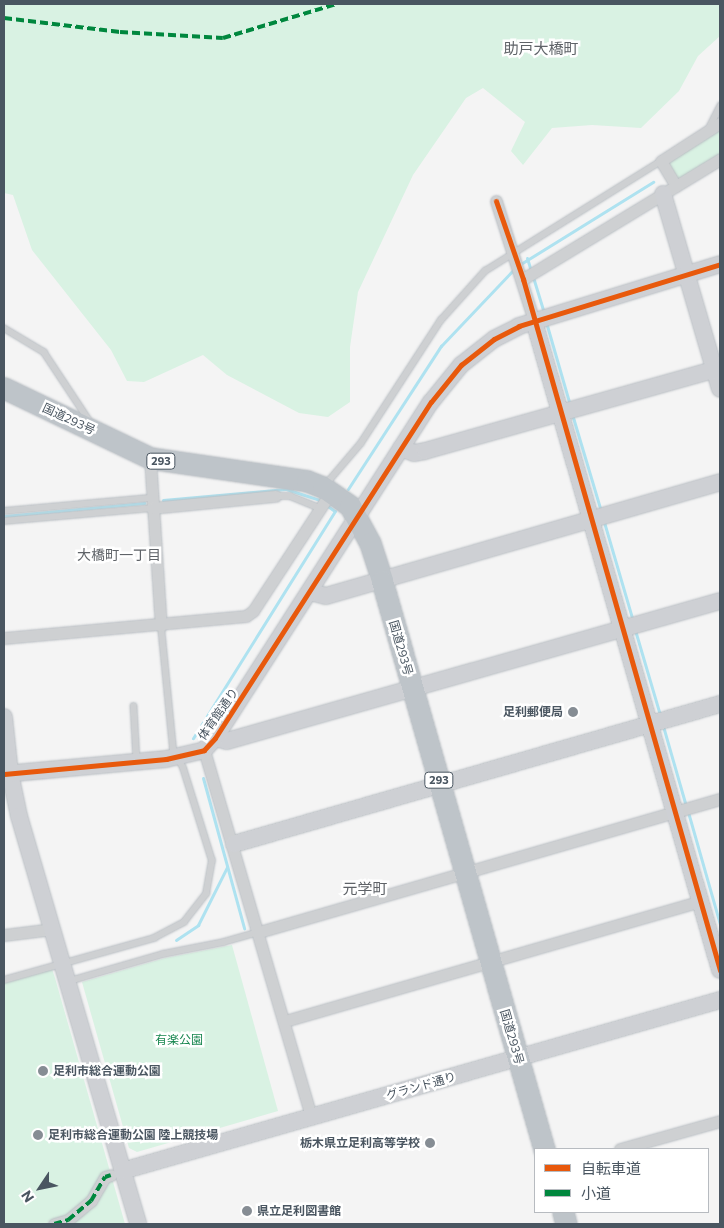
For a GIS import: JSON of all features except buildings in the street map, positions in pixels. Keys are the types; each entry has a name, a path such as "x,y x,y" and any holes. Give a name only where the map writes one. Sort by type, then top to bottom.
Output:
{"highway":[{"name":"国道293号","path":"4,388 150,458 307,482 325,496 350,506 370,543 382,581 544,1148"}],"street":[{"path":"720,123 661,162 670,190 686,274 718,368 720,389"},
{"path":"522,276 720,159"},
{"path":"496,201 522,276 720,970"},
{"name":"体育館通り","path":"7,774 179,757 210,744 442,386 461,365 494,339 534,320 720,264"},
{"path":"401,448 414,453 425,452 718,368"},
{"path":"150,458 161,626"},
{"path":"310,592 326,596 382,581 720,482"},
{"path":"152,503 275,496"},
{"path":"4,638 161,626 246,616 253,611 325,496"},
{"path":"311,1117 234,844 210,744 227,742 413,690 720,601"},
{"path":"234,844 720,704"},
{"path":"4,717 7,774 68,982 117,1173 138,1224"},
{"path":"259,932 464,871 720,799"},
{"path":"285,1021 700,901"},
{"path":"4,935 53,929"},
{"name":"グランド通り","path":"117,1173 720,1000"},
{"path":"624,1148 720,1121"},
{"path":"54,1224 68,1220 91,1201 105,1177 117,1173"}],"lane":[{"path":"708,130 720,106"},
{"path":"275,496 325,496 455,302 485,271 661,162"},
{"path":"4,328 44,352 59,378 81,403 93,430"},
{"path":"4,510 152,503"},
{"path":"4,521 152,503"},
{"path":"4,980 154,938 184,922 201,904 210,877 212,861 179,757 173,749 161,626"},
{"path":"134,706 137,762"},
{"path":"68,982 163,954 224,942 259,932"}],"green space":[{"path":"4,4 720,4 720,36 698,56 679,91 641,128 592,125 552,128 523,165 511,151 525,122 483,88 466,98 413,175 358,292 350,347 350,402 328,417 299,413 227,375 203,355 144,382 127,381 111,350 32,250 13,195 4,193"},
{"path":"720,130 720,154 678,179 668,161"},
{"name":"有楽公園","path":"232,945 278,1111 137,1152 129,1148 82,982 165,958"},
{"name":"足利市総合運動公園","path":"52,969 125,1224 4,1224 4,983"}],"waterway":[{"path":"519,265 653,182"},
{"path":"527,258 531,271"},
{"path":"348,489 441,346 514,269"},
{"path":"533,277 544,314"},
{"path":"546,322 570,405"},
{"path":"572,414 601,511"},
{"path":"163,500 286,489 319,500 335,511 193,738"},
{"path":"4,516 144,503"},
{"path":"604,522 633,621"},
{"path":"635,630 660,715"},
{"path":"663,726 686,806"},
{"path":"203,778 244,928"},
{"path":"688,812 720,924"},
{"path":"176,940 198,925 227,867"}],"marked path":[{"path":"4,18 120,32 223,38 336,4"},
{"path":"54,1224 68,1220 91,1201 105,1177 111,1175"}],"cycle path":[{"path":"496,201 523,279 720,970"},
{"path":"4,774 166,759 204,750 215,738 431,402 461,365 494,339 519,326 720,264"}],"place":[{"name":"足利郵便局","path":"573,712"},
{"name":"足利市総合運動公園","path":"43,1071"},
{"name":"足利市総合運動公園 陸上競技場","path":"38,1135"},
{"name":"栃木県立足利高等学校","path":"430,1143"},
{"name":"県立足利図書館","path":"247,1211"}],"district":[{"name":"助戸大橋町","path":"541,49"},
{"name":"大橋町一丁目","path":"119,555"},
{"name":"元学町","path":"365,889"}]}
